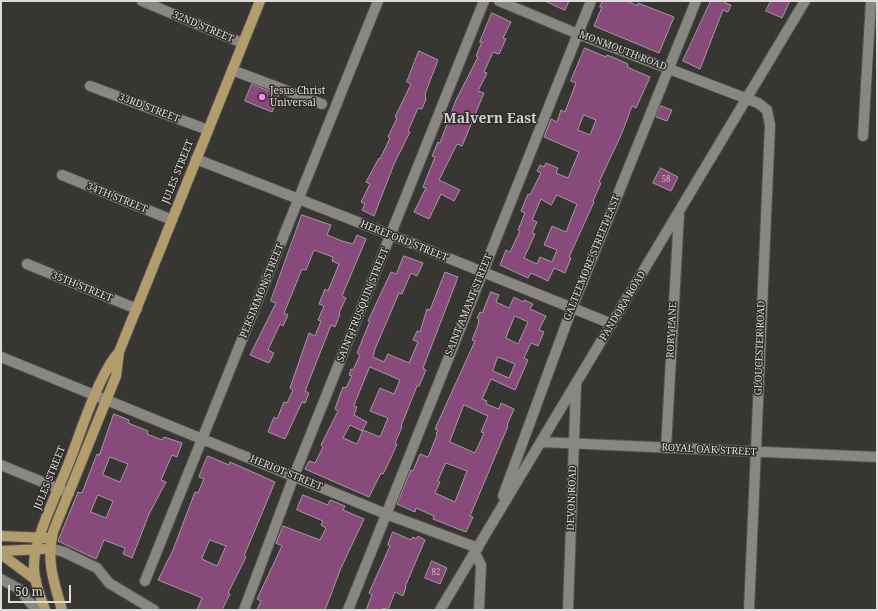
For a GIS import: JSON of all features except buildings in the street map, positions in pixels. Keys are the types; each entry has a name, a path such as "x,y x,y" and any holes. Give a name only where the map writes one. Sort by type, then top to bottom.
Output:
{"main road":[{"name":"JULES STREET","path":"50,543 116,376 119,352 260,1"},
{"name":"JULES STREET","path":"44,607 36,580 34,564 37,549 59,488 96,396 111,362 119,352"},
{"path":"1,536 41,537 50,543"},
{"path":"1,551 37,549 50,543"},
{"path":"50,543 52,576 62,610"},
{"path":"1,554 36,580"}],"street":[{"name":"32ND STREET","path":"142,1 242,43"},
{"name":"PERSIMMON STREET","path":"145,581 378,1"},
{"name":"SAINT FRUSQUIN STREET","path":"244,610 294,476 484,1"},
{"name":"MONMOUTH ROAD","path":"499,1 578,34 747,99"},
{"name":"SAINT AMANT STREET","path":"348,610 591,1"},
{"name":"GALTEEMORE STREET EAST","path":"496,517 572,308 696,1"},
{"name":"PANDORA ROAD","path":"440,610 805,1"},
{"path":"863,136 872,1"},
{"path":"232,70 322,104"},
{"name":"33RD STREET","path":"90,86 208,130"},
{"name":"GLOUCESTER ROAD","path":"747,99 765,108 770,120 749,610"},
{"name":"HEREFORD STREET","path":"196,159 612,324"},
{"name":"34TH STREET","path":"62,175 172,220"},
{"name":"RORY LANE","path":"666,448 679,213"},
{"name":"35TH STREET","path":"28,264 137,309"},
{"name":"HERIOT STREET","path":"1,357 201,440 477,550"},
{"name":"DEVON ROAD","path":"568,610 576,385"},
{"name":"ROYAL OAK STREET","path":"541,442 756,453 877,457"},
{"path":"1,465 69,493"},
{"path":"50,543 64,552 97,568 110,583 154,610"},
{"path":"477,550 481,565 479,610"},
{"path":"1,579 19,589 33,606 44,607"}],"place":[{"name":"Jesus Christ Universal","path":"262,97"}],"district":[{"name":"Malvern East","path":"490,119"}]}
